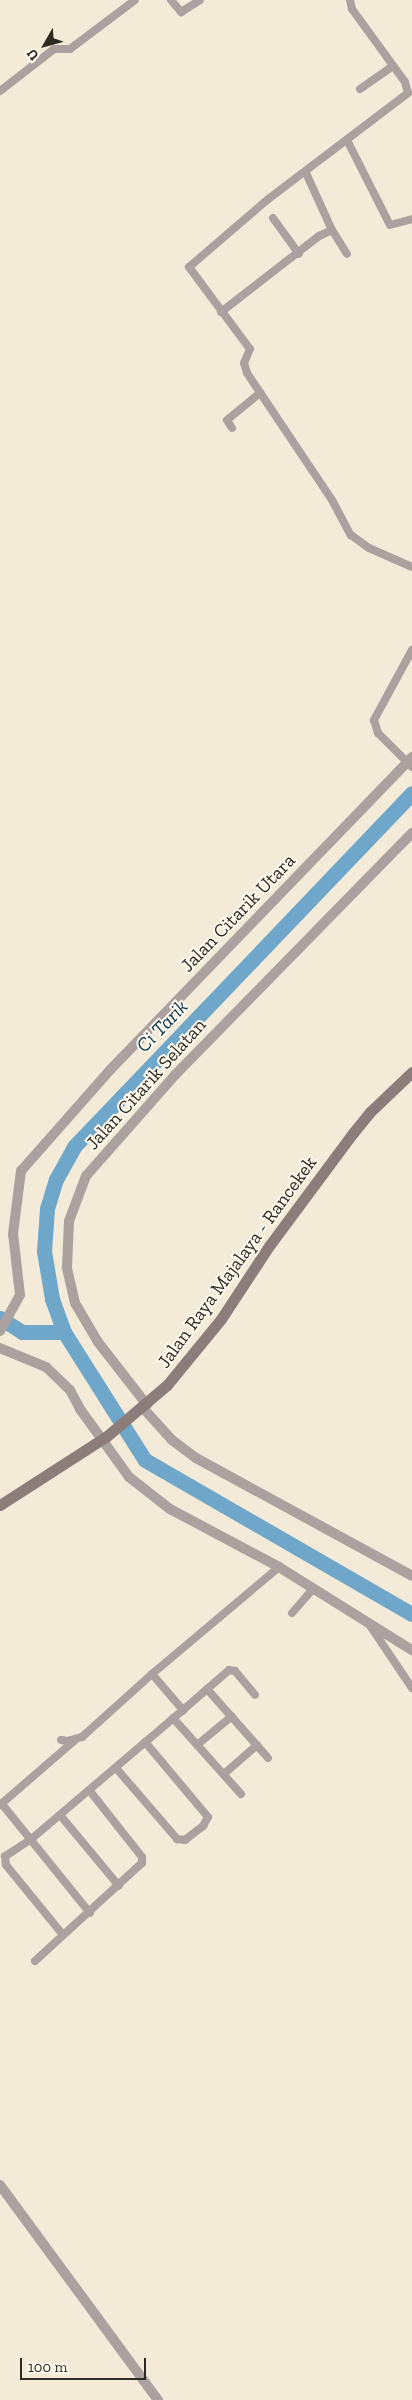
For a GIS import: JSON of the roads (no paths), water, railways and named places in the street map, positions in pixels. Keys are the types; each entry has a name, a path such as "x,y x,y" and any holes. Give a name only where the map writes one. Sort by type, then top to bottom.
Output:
{"main road":[{"name":"Jalan Raya Majalaya - Rancekek","path":"0,1505 104,1438 145,1406 187,1364 216,1326 269,1246 370,1112 412,1072"}],"street":[{"path":"0,91 54,49 70,49 135,0"},
{"path":"172,0 184,12 200,0"},
{"path":"350,0 352,9 408,88 408,93 306,173 267,200 191,264 190,272 250,349 244,363 260,393 332,500 351,535 369,548 412,567"},
{"path":"360,90 393,66"},
{"path":"347,140 390,225 412,219"},
{"path":"306,173 332,230 347,254"},
{"path":"273,218 299,254"},
{"path":"221,312 299,254 319,236 332,230"},
{"path":"232,428 228,420 260,393"},
{"path":"410,763 378,733 374,720 412,650"},
{"name":"Jalan Citarik Utara","path":"0,1331 20,1295 13,1234 21,1171 111,1069 410,763"},
{"name":"Jalan Citarik Selatan","path":"412,833 175,1075 86,1176 69,1221 66,1267 74,1303 98,1342 172,1440 196,1458 412,1576"},
{"path":"0,1348 46,1367 70,1390 129,1477 170,1509 279,1566 366,1618 412,1650"},
{"path":"90,1913 1,1804 279,1566"},
{"path":"292,1613 314,1588"},
{"path":"366,1618 412,1688"},
{"path":"63,1935 4,1861 7,1855 30,1840 231,1670 254,1695"},
{"path":"152,1674 183,1710"},
{"path":"207,1689 268,1758"},
{"path":"198,1745 232,1716"},
{"path":"174,1718 241,1794"},
{"path":"61,1740 75,1740"},
{"path":"116,1768 177,1839 185,1840 203,1826 208,1817 145,1742"},
{"path":"224,1774 258,1745"},
{"path":"35,1961 141,1866 142,1858 89,1790"},
{"path":"60,1815 120,1886"},
{"path":"0,2185 158,2400"}],"waterway":[{"name":"Ci Tarik","path":"412,793 74,1147 56,1179 47,1209 44,1251 52,1299 64,1332 145,1460 412,1614"},
{"path":"0,1318 22,1332 64,1332"}]}
